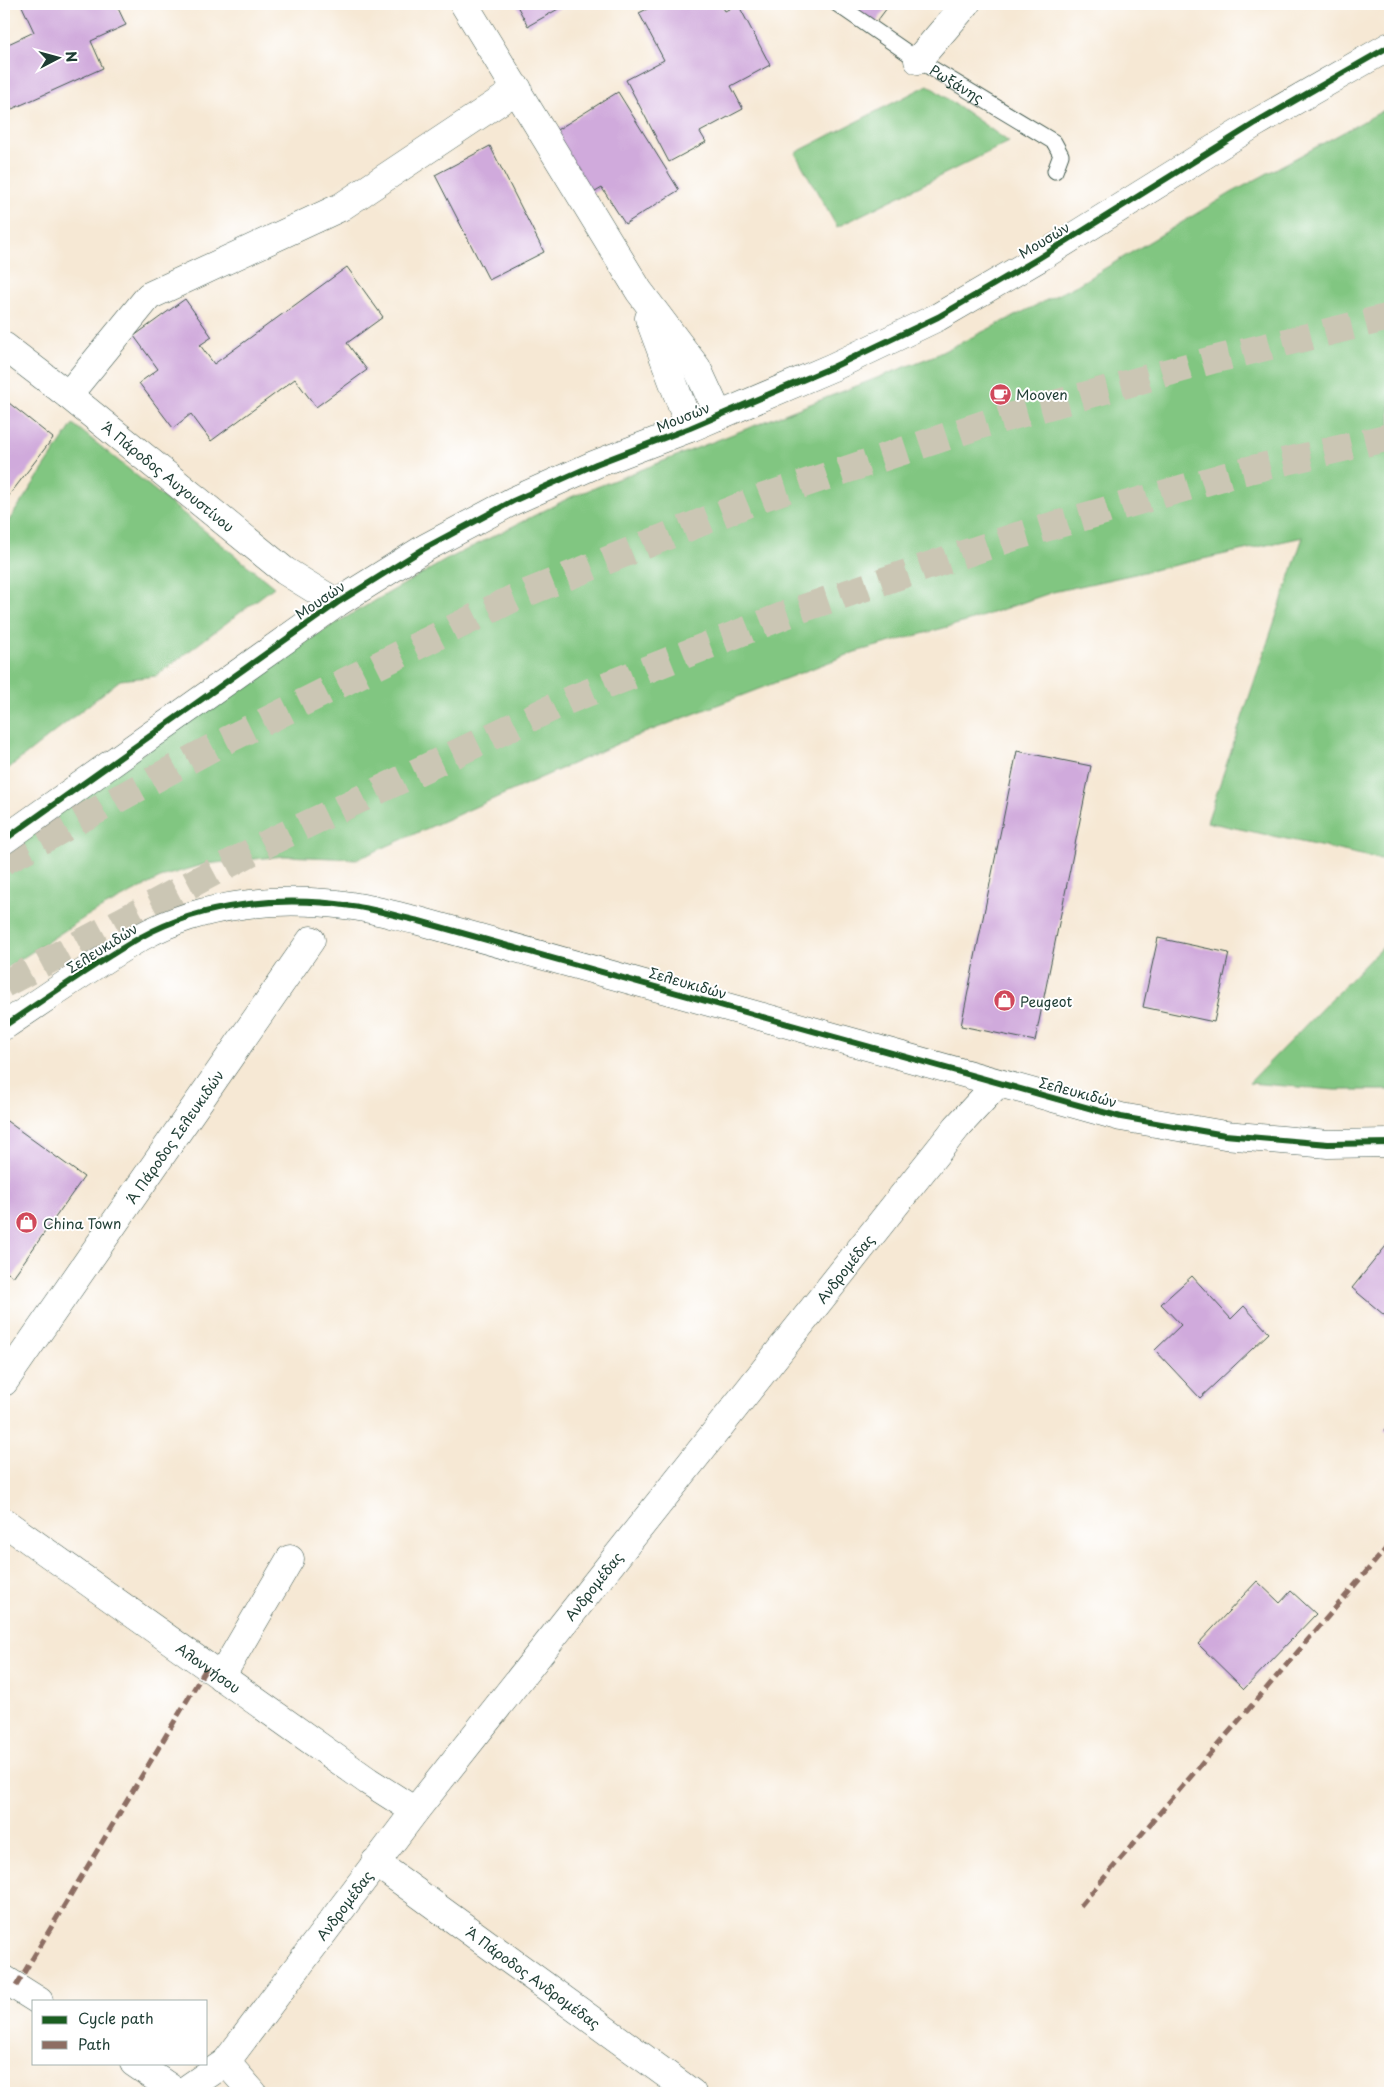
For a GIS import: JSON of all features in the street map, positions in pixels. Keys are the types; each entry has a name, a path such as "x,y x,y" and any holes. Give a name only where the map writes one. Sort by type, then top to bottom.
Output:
{"street":[{"path":"464,4 518,90 638,291 697,368 719,416"},
{"path":"918,60 966,4"},
{"name":"Μουσών","path":"4,840 336,603 424,548 513,501 596,464 690,428 833,367 938,317 1039,258 1254,124 1390,46"},
{"path":"68,395 149,296 342,207 518,90"},
{"path":"638,291 690,428"},
{"name":"Α΄ Πάροδος Αυγουστίνου","path":"4,346 68,395 285,571 336,603"},
{"name":"Σελευκιδών","path":"4,1026 142,937 196,914 236,905 285,901 352,906 419,921 997,1084 1121,1117 1225,1135 1328,1144 1390,1143"},
{"name":"Α΄ Πάροδος Σελευκιδών","path":"4,1382 311,940"},
{"name":"Ανδρομέδας","path":"179,2093 226,2062 415,1811 957,1127 997,1084"},
{"name":"Αλοννήσου","path":"4,1522 368,1781 415,1811"},
{"path":"221,1677 290,1559"},
{"name":"Α΄ Πάροδος Ανδρομέδας","path":"375,1862 692,2093"},
{"path":"4,1979 37,2000"},
{"path":"226,2062 254,2093"},
{"path":"136,2064 179,2093"}],"lane":[{"name":"Ρωξάνης","path":"837,4 918,60 1054,142 1061,155 1055,171"}],"green space":[{"path":"928,85 1009,142 837,227 795,153"},
{"path":"1390,107 1390,861 1207,822 1303,537 1053,592 966,622 855,652 626,740 358,859 284,856 206,864 164,876 87,916 4,970 4,859 52,818 232,690 324,630 446,560 571,497 936,355 1077,285 1231,193"},
{"path":"73,424 274,587 156,676 120,680 4,772 4,528"},
{"path":"1390,939 1390,1090 1335,1090 1249,1083"}],"building":[{"path":"21,4 116,4 126,25 91,41 103,68 12,109 4,90 4,46 34,32"},
{"path":"516,4 567,4 528,26"},
{"path":"657,4 721,4 725,11 738,4 770,65 731,86 743,109 700,132 706,142 669,162 626,80 664,60 639,13"},
{"path":"847,4 890,4 875,24"},
{"path":"618,92 679,190 625,224 602,188 590,195 552,133"},
{"path":"490,146 544,252 489,280 435,175"},
{"path":"347,267 383,317 347,343 367,370 316,407 295,379 211,441 191,414 173,428 139,383 158,369 134,336 185,299 212,337 200,345 214,364"},
{"path":"4,399 53,438 4,502"},
{"path":"1017,751 1091,766 1035,1041 961,1026"},
{"path":"1158,938 1229,953 1214,1022 1143,1007"},
{"name":"China Town","path":"4,1119 84,1177 13,1277 4,1270"},
{"path":"1390,1241 1390,1320 1352,1288"},
{"path":"1192,1276 1231,1319 1244,1306 1269,1333 1200,1398 1155,1350 1181,1325 1161,1304"},
{"path":"1390,1423 1390,1435 1384,1430"},
{"path":"1257,1581 1280,1603 1291,1591 1316,1614 1244,1689 1198,1644"}],"tunnel":[{"path":"4,861 217,745 514,598 764,497 984,424 1212,360 1390,317"},
{"path":"4,984 270,842 564,702 798,610 1017,536 1240,472 1390,437"}],"marked path":[{"path":"1080,1906 1390,1544"},
{"path":"16,1986 207,1667"}],"cycle path":[{"path":"4,840 337,603 425,548 513,501 596,464 690,428 833,367 938,317 1039,258 1254,124 1390,46"},
{"path":"4,1026 106,958 165,925 217,909 244,905 271,902 325,903 369,909 419,921 1121,1117 1225,1135 1328,1144 1390,1143"}],"place":[{"name":"Mooven","path":"1000,394"},
{"name":"Peugeot","path":"1004,1001"},
{"name":"China Town","path":"27,1223"}]}
